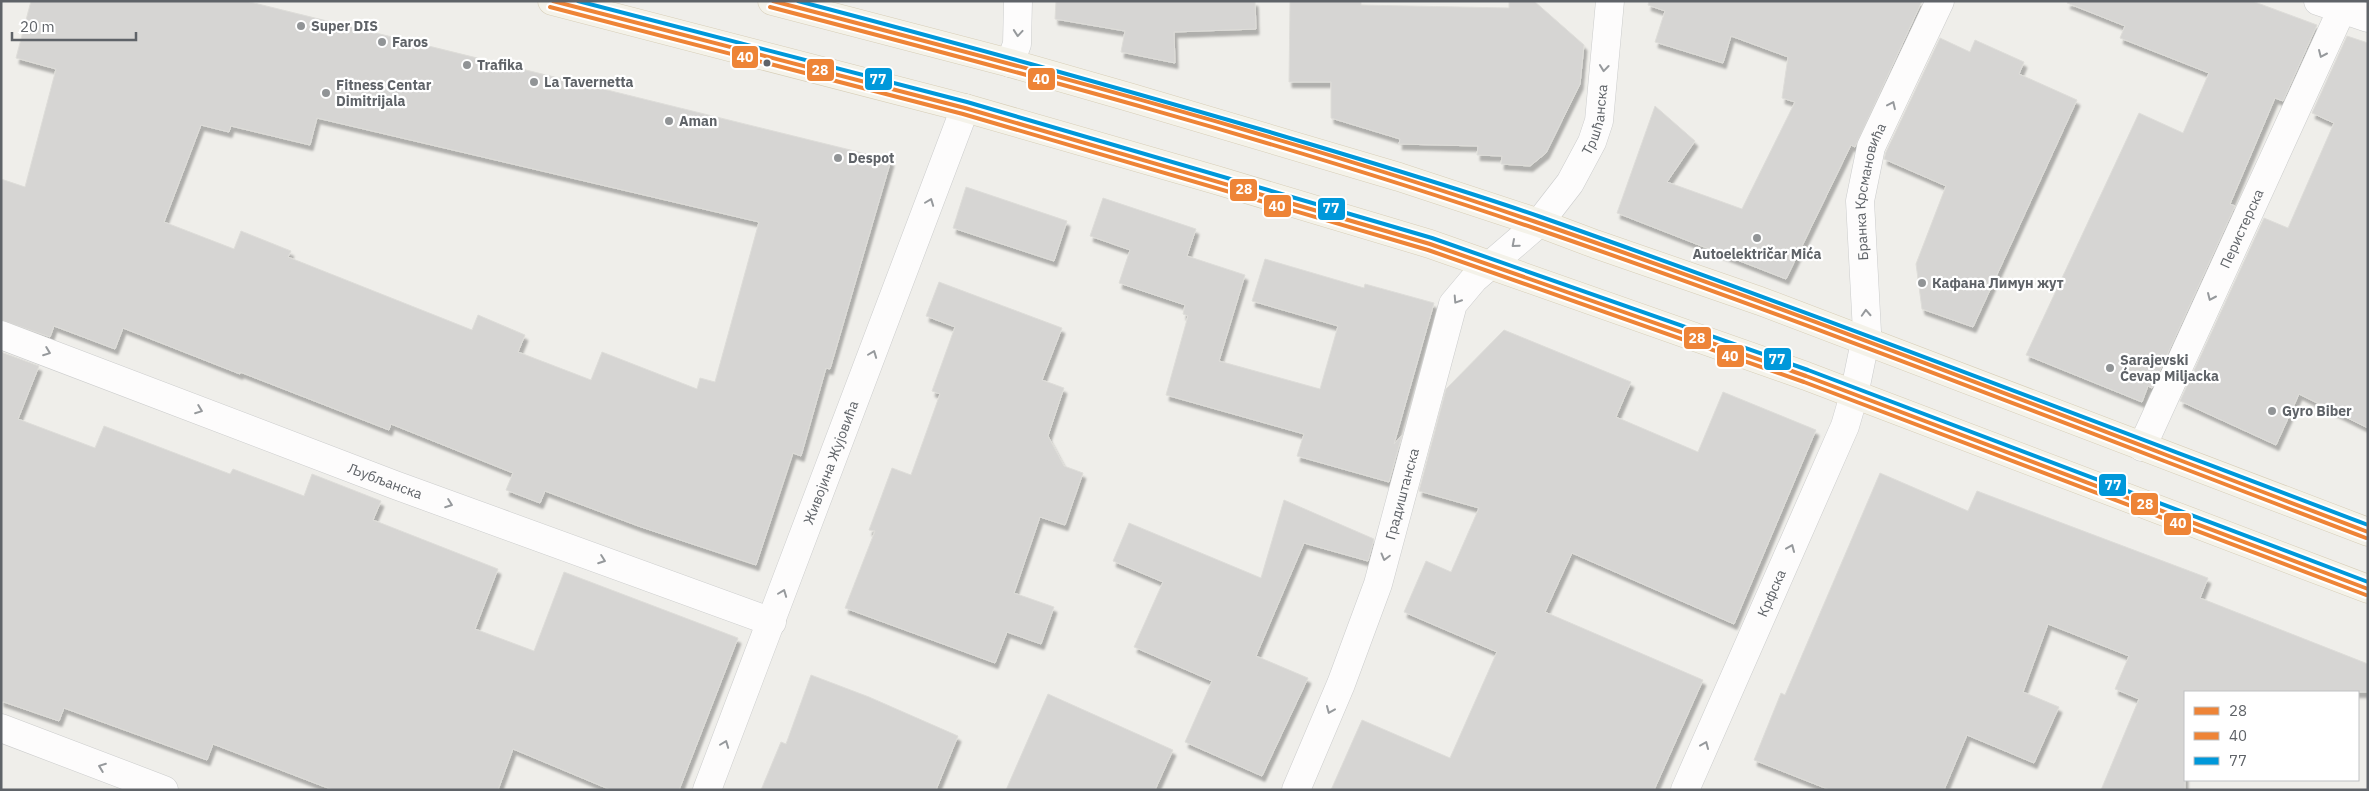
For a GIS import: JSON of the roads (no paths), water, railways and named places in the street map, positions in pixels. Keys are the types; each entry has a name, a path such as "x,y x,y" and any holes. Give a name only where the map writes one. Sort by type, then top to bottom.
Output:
{"main road":[{"path":"552,1 965,108 1430,244 1854,395 2368,589"},
{"path":"772,1 1010,63 1399,177 1539,223 1866,341 2368,532"}],"street":[{"path":"1010,63 1017,44 1018,1"},
{"name":"Тршћанска","path":"1539,223 1570,182 1596,132 1610,1"},
{"name":"Бранка Крсмановића","path":"1854,395 1866,341 1860,201 1866,166 1871,147 1940,1"},
{"path":"2330,5 2368,18"},
{"name":"Перистерска","path":"2142,447 2330,5"},
{"name":"Живојина Жујовића","path":"707,790 965,108"},
{"name":"Градиштанска","path":"1296,790 1341,684 1378,584 1453,304 1474,278 1539,223"},
{"name":"Љубљанска","path":"1,335 395,485 772,622"},
{"name":"Крфска","path":"1687,789 1845,426 1854,395"},
{"path":"1,728 133,785 164,790"}],"place":[{"name":"Super DIS","path":"301,26"},
{"name":"Faros","path":"382,42"},
{"name":"Trafika","path":"467,65"},
{"name":"La Tavernetta","path":"534,82"},
{"name":"Fitness Centar Dimitrijala","path":"326,93"},
{"name":"Aman","path":"669,121"},
{"name":"Despot","path":"838,158"},
{"name":"Autoelektričar Mića","path":"1757,238"},
{"name":"Кафана Лимун жут","path":"1922,283"},
{"name":"Sarajevski Ćevap Miljacka","path":"2110,368"},
{"name":"Gyro Biber","path":"2272,411"}]}
